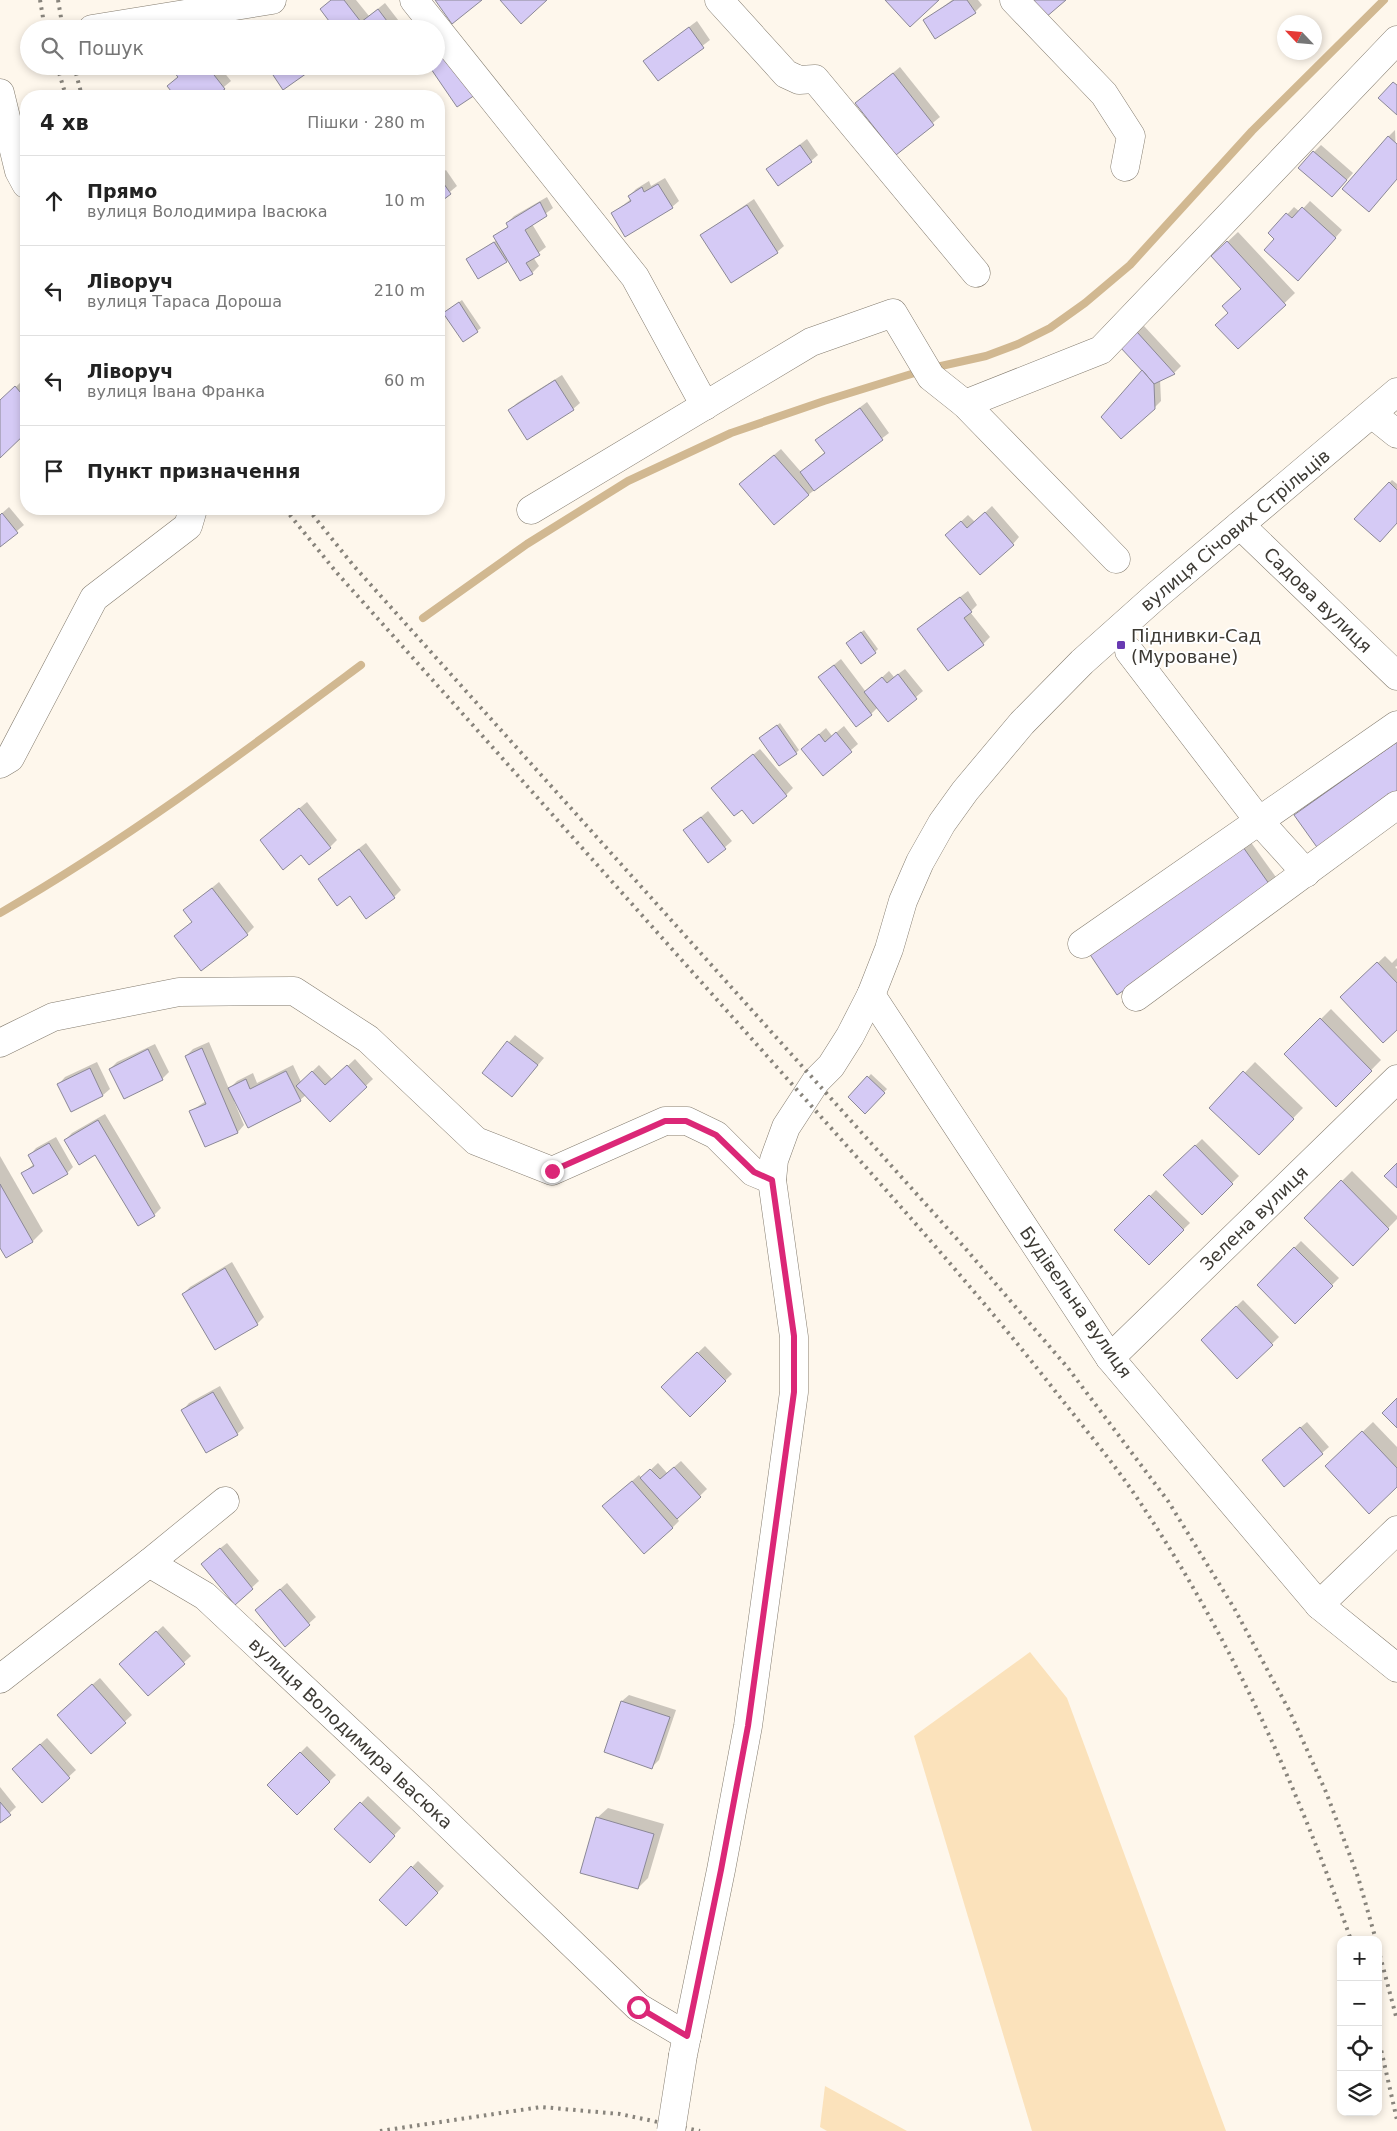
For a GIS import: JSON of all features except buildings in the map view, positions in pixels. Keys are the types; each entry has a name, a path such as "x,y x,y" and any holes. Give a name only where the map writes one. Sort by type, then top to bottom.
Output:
{"street":[{"path":"143,20 272,0"},
{"path":"414,0 430,20"},
{"path":"719,0 786,74 798,80 816,79 976,273"},
{"path":"1014,0 1104,94 1131,136 1125,166"},
{"path":"445,39 635,277 704,406"},
{"path":"966,404 1101,350 1397,40"},
{"path":"0,93 20,173"},
{"path":"530,510 811,342 893,313 926,369 966,404 1116,559"},
{"name":"вулиця Січових Стрільців","path":"671,2131 685,2046 748,1726 794,1392 794,1336 772,1180 774,1160 786,1126 816,1081 831,1066 850,1036 889,949 903,901 920,862 942,823 964,791 1022,723 1082,662 1397,392"},
{"path":"1372,414 1397,434"},
{"path":"0,764 10,758 94,598 188,526 191,515"},
{"name":"Садова вулиця","path":"1240,525 1397,676"},
{"path":"1129,651 1259,821 1306,872"},
{"path":"1082,944 1397,725"},
{"path":"1136,997 1397,806"},
{"path":"0,1043 53,1017 179,992 294,992 368,1039 476,1141 552,1171 665,1121 686,1121 716,1135 754,1172 772,1180"},
{"name":"Будівельна вулиця","path":"870,995 1110,1358 1319,1605 1397,1668"},
{"name":"Зелена вулиця","path":"1110,1358 1397,1079"},
{"path":"0,1679 225,1501"},
{"path":"1319,1605 1397,1530"},
{"name":"вулиця Володимира Івасюка","path":"149,1563 205,1596 432,1809 638,2007 685,2046"}],"shaded area":[{"path":"1030,1652 1067,1698 1226,2131 1032,2131 914,1736"},
{"path":"825,2086 907,2131 827,2131 820,2127"}],"waterway":[{"path":"932,368 986,356 1018,344 1050,328 1085,303 1130,265 1252,131 1384,0"},
{"path":"423,618 527,544 628,481 731,433 824,401 921,371"},
{"path":"0,913 94,856 229,762 361,665"}],"railway":[{"path":"40,0 43,20"},
{"path":"58,0 61,20"},
{"path":"60,75 64,90"},
{"path":"76,75 80,90"},
{"path":"290,515 337,573 916,1224 1024,1352 1116,1468 1179,1563 1236,1667 1287,1774 1350,1936"},
{"path":"313,515 353,565 965,1248 1068,1368 1168,1501 1234,1608 1289,1710 1326,1792 1358,1877 1375,1936"},
{"path":"1382,1963 1397,2020"},
{"path":"1382,2054 1397,2120"},
{"path":"380,2131 541,2107 620,2114 700,2131"}],"place":[{"name":"Піднивки-Сад (Муроване)","path":"1121,645"}],"route":[{"path":"552,1171 665,1121 686,1121 703,1127 716,1135 754,1172 772,1180 794,1336 794,1392 748,1726 687,2036 638,2007"}]}
